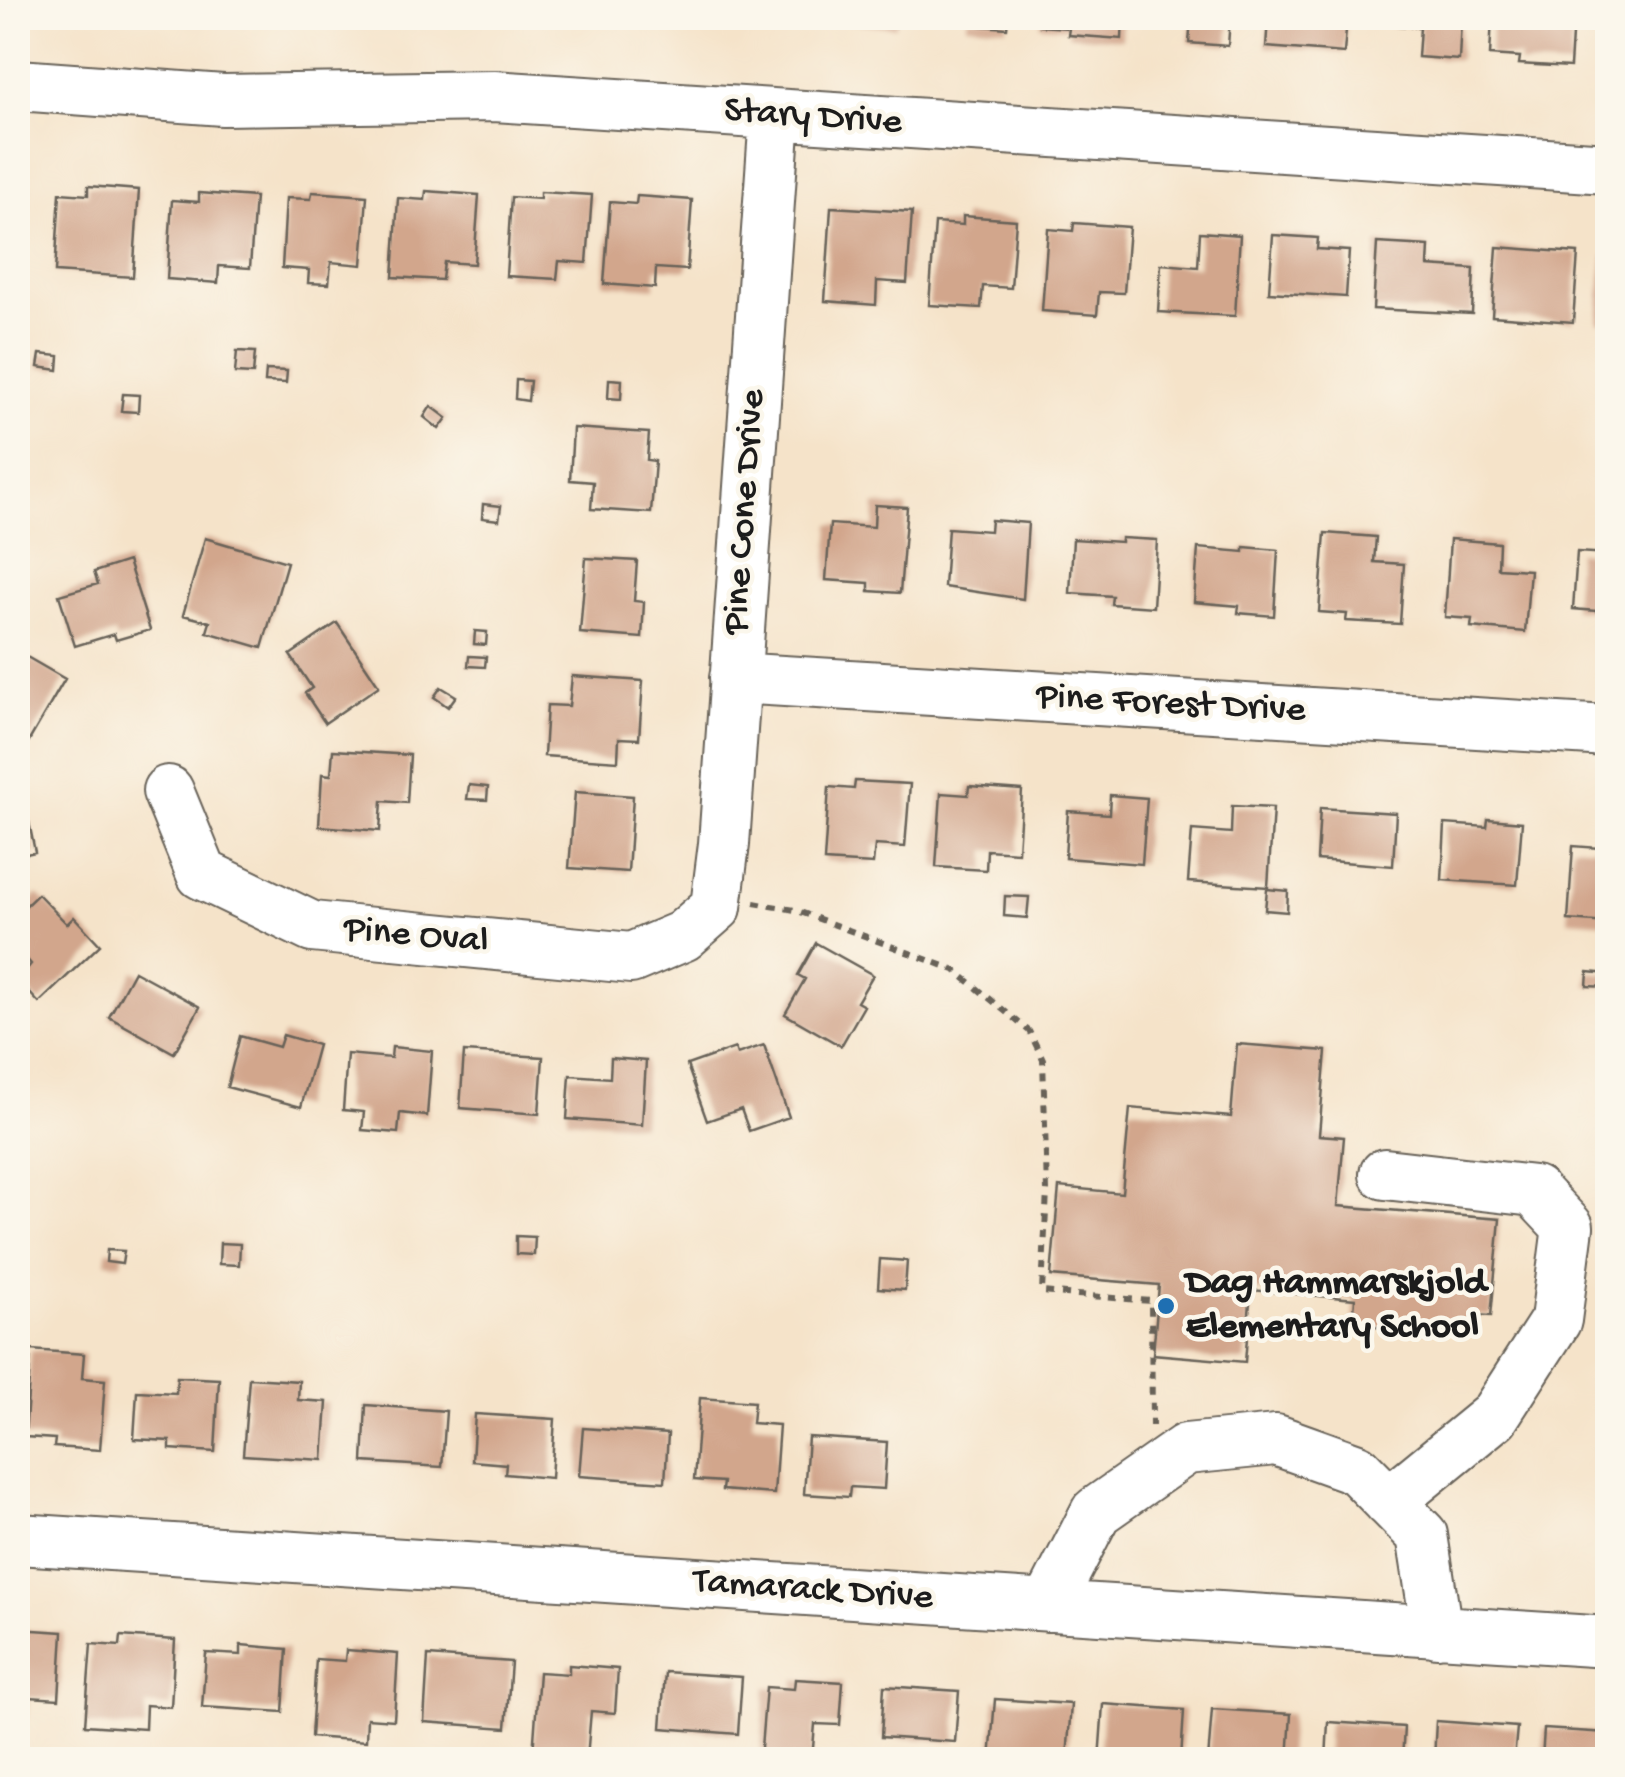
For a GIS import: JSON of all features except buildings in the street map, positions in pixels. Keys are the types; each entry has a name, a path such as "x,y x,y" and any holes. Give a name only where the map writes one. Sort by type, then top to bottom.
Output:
{"street":[{"name":"Stary Drive","path":"18,85 223,100 494,96 1608,168"},
{"name":"Pine Cone Drive","path":"734,905 735,678 775,116"},
{"name":"Pine Forest Drive","path":"735,678 1608,731"},
{"name":"Pine Oval","path":"168,791 202,874 312,928 632,958 683,936 734,905"},
{"path":"1385,1174 1534,1191 1568,1226 1556,1320 1494,1416 1389,1502"},
{"path":"1048,1606 1096,1512 1186,1449 1276,1440 1358,1470 1422,1535 1437,1632"},
{"name":"Tamarack Drive","path":"18,1539 1608,1642"}],"path":[{"path":"734,905 795,910 956,970 1030,1031 1043,1059 1047,1191 1042,1292 1151,1301 1152,1444"}],"place":[{"name":"Dag Hammarskjold Elementary School","path":"1166,1306"}]}
